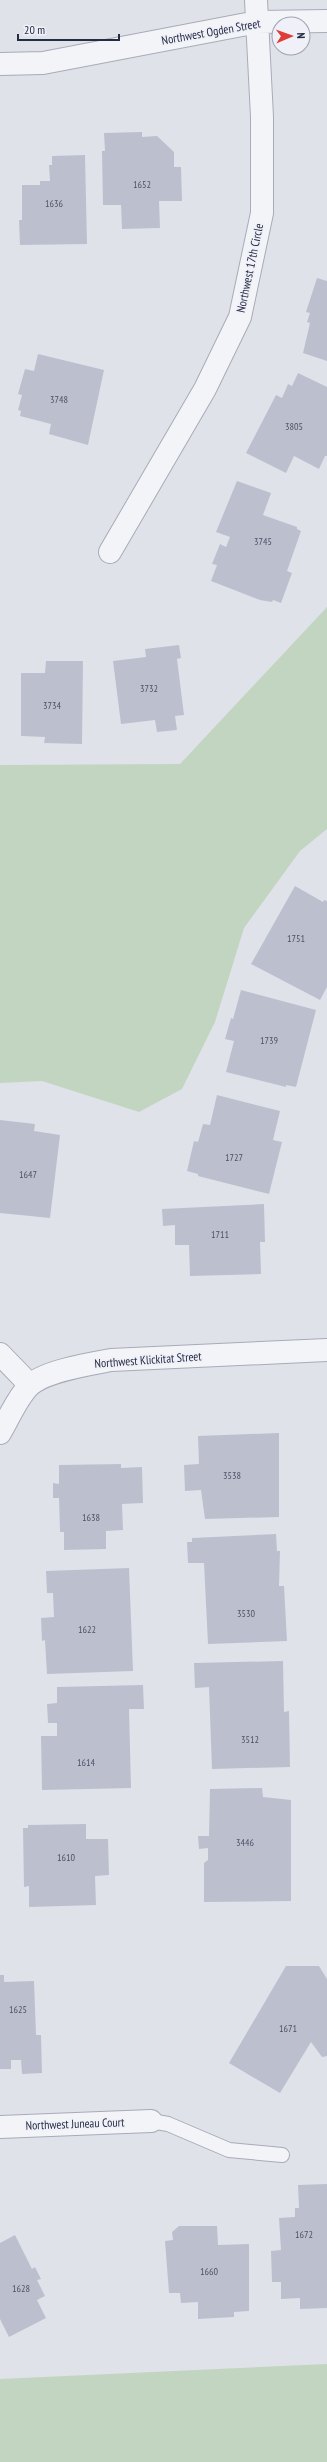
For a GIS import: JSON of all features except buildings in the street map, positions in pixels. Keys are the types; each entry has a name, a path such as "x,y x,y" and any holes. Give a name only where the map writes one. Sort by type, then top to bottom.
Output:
{"street":[{"name":"Northwest 17th Circle","path":"110,552 205,389 240,317 262,213 262,118 256,0"},
{"name":"Northwest Ogden Street","path":"0,64 43,63 257,22 327,21"},
{"name":"Northwest Klickitat Street","path":"30,1385 53,1373 111,1360 327,1350"},
{"path":"0,1354 30,1385 0,1433"},
{"name":"Northwest Juneau Court","path":"0,2127 151,2121"}],"lane":[{"path":"151,2121 168,2124 230,2150 282,2154"}],"green space":[{"path":"327,607 327,829 300,851 244,928 215,1022 182,1089 139,1112 42,1081 0,1083 0,765 180,764"},
{"path":"327,2364 327,2462 0,2462 0,2379"}]}
